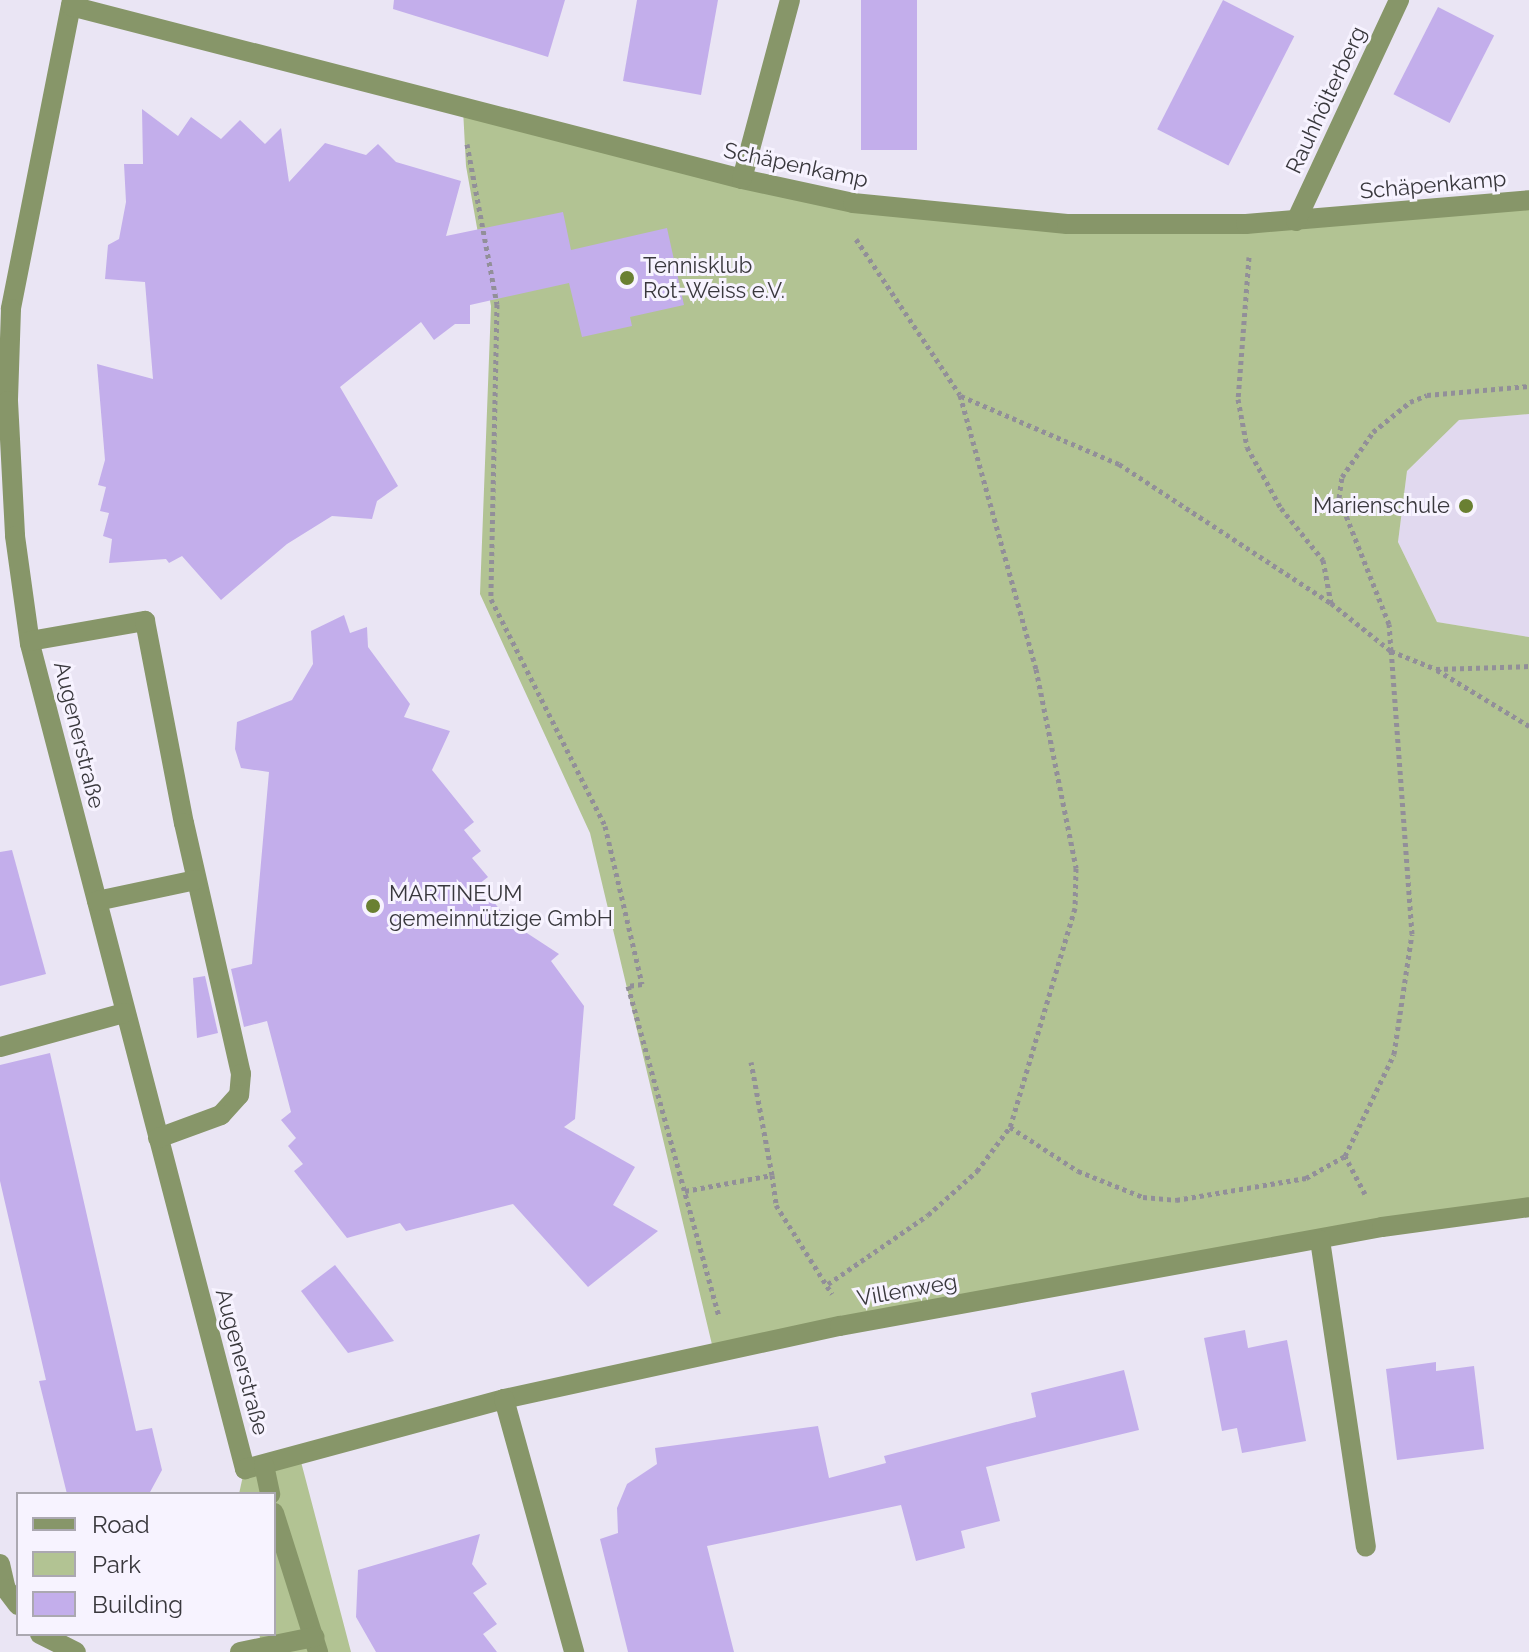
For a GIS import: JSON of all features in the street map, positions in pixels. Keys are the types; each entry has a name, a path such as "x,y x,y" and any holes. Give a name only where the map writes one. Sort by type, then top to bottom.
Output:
{"street":[{"path":"742,179 790,0"},
{"name":"Rauhhölterberg","path":"1296,221 1399,0"},
{"name":"Schäpenkamp","path":"72,3 464,108 742,179 853,203 1067,224 1246,224 1529,200"},
{"name":"Augenerstraße","path":"72,3 6,309 15,536 30,641 124,1013 255,1467 269,1492"},
{"path":"30,641 145,621 196,880 241,1074 239,1095 221,1115 158,1138"},
{"path":"97,901 196,880"},
{"path":"0,1047 124,1013"},
{"name":"Villenweg","path":"255,1467 504,1399 840,1326 1382,1227 1529,1207"},
{"path":"1320,1240 1366,1547"},
{"path":"504,1399 574,1652"},
{"path":"240,1652 316,1645 276,1519"},
{"path":"0,1564 6,1589 16,1602"},
{"path":"44,1636 76,1652"}],"path":[{"path":"464,108 470,168 497,304 491,599 605,826 642,984 628,986 685,1191 712,1303 744,1348"},
{"path":"828,1284 928,1215 977,1171 1010,1127 1075,908 1076,868 1036,669 960,395 856,238 853,203"},
{"path":"1246,224 1249,244 1238,399 1247,447 1281,508 1323,560 1331,603"},
{"path":"1010,1127 1078,1171 1154,1198 1176,1200 1306,1178 1345,1156 1394,1054 1412,934 1389,624 1339,498 1342,477 1373,432 1410,402 1427,395 1529,386"},
{"path":"960,395 1119,464 1331,603 1391,651 1436,669 1529,726"},
{"path":"1436,669 1529,666"},
{"path":"751,1062 776,1205 828,1284 840,1326"},
{"path":"1345,1156 1382,1227"},
{"path":"685,1191 772,1175"}],"shaded area":[{"name":"Marienschule","path":"1529,414 1529,637 1437,622 1398,542 1407,471 1459,419"}],"green space":[{"path":"463,109 740,184 1068,229 1529,207 1529,414 1459,420 1407,471 1398,542 1437,622 1529,637 1529,1204 714,1353 590,833 480,594 491,306 466,166"},
{"path":"300,1458 351,1652 264,1652 260,1636 276,1636 276,1492 239,1492 244,1471"}],"building":[{"path":"394,0 565,0 548,57 393,9"},
{"path":"637,0 718,0 701,95 623,81"},
{"path":"861,0 917,0 917,150 861,150"},
{"path":"1223,0 1294,36 1228,166 1157,129"},
{"path":"1438,7 1494,36 1450,123 1394,94"},
{"path":"142,109 178,136 191,117 221,139 240,120 265,144 281,128 289,182 325,143 366,155 378,144 396,162 461,181 446,236 563,212 571,250 667,228 684,305 630,317 632,326 582,337 569,283 470,305 470,324 455,324 434,340 421,322 340,387 398,486 377,501 372,519 332,516 287,544 221,600 182,556 169,563 166,559 109,563 112,539 103,536 109,513 100,511 106,487 98,485 105,460 97,364 153,379 145,282 105,279 108,245 119,239 126,202 124,164 143,164"},
{"name":"MARTINEUM gemeinnützige GmbH","path":"344,615 350,633 367,627 368,647 410,704 404,717 450,731 432,770 474,822 464,830 481,851 472,858 488,877 479,884 510,922 559,954 551,961 584,1006 575,1119 564,1127 635,1167 613,1205 658,1231 588,1287 513,1204 406,1231 400,1223 347,1238 294,1171 303,1164 288,1146 296,1138 281,1120 291,1112 267,1021 244,1027 231,969 252,964 269,772 241,768 235,749 237,722 292,700 313,664 311,631"},
{"path":"12,850 46,974 0,986 0,852"},
{"path":"205,976 218,1033 197,1038 193,978"},
{"path":"50,1053 136,1431 152,1428 162,1470 150,1492 67,1492 39,1381 46,1380 0,1181 0,1065"},
{"path":"335,1265 394,1341 348,1353 301,1291"},
{"path":"1245,1330 1248,1348 1287,1340 1306,1441 1242,1453 1237,1428 1222,1431 1204,1338"},
{"path":"1436,1362 1436,1371 1474,1366 1484,1449 1397,1460 1386,1369"},
{"path":"1124,1370 1139,1430 986,1467 1000,1521 961,1531 965,1548 916,1561 901,1505 707,1546 734,1652 628,1652 600,1539 618,1533 617,1508 627,1484 657,1464 655,1448 818,1426 829,1478 886,1463 884,1456 1036,1417 1031,1393"},
{"path":"480,1534 472,1564 487,1584 473,1593 497,1624 483,1634 497,1652 376,1652 356,1617 358,1570"}],"place":[{"name":"Tennisklub Rot-Weiss e.V.","path":"627,278"},
{"name":"Marienschule","path":"1466,506"},
{"name":"MARTINEUM gemeinnützige GmbH","path":"373,906"}]}
